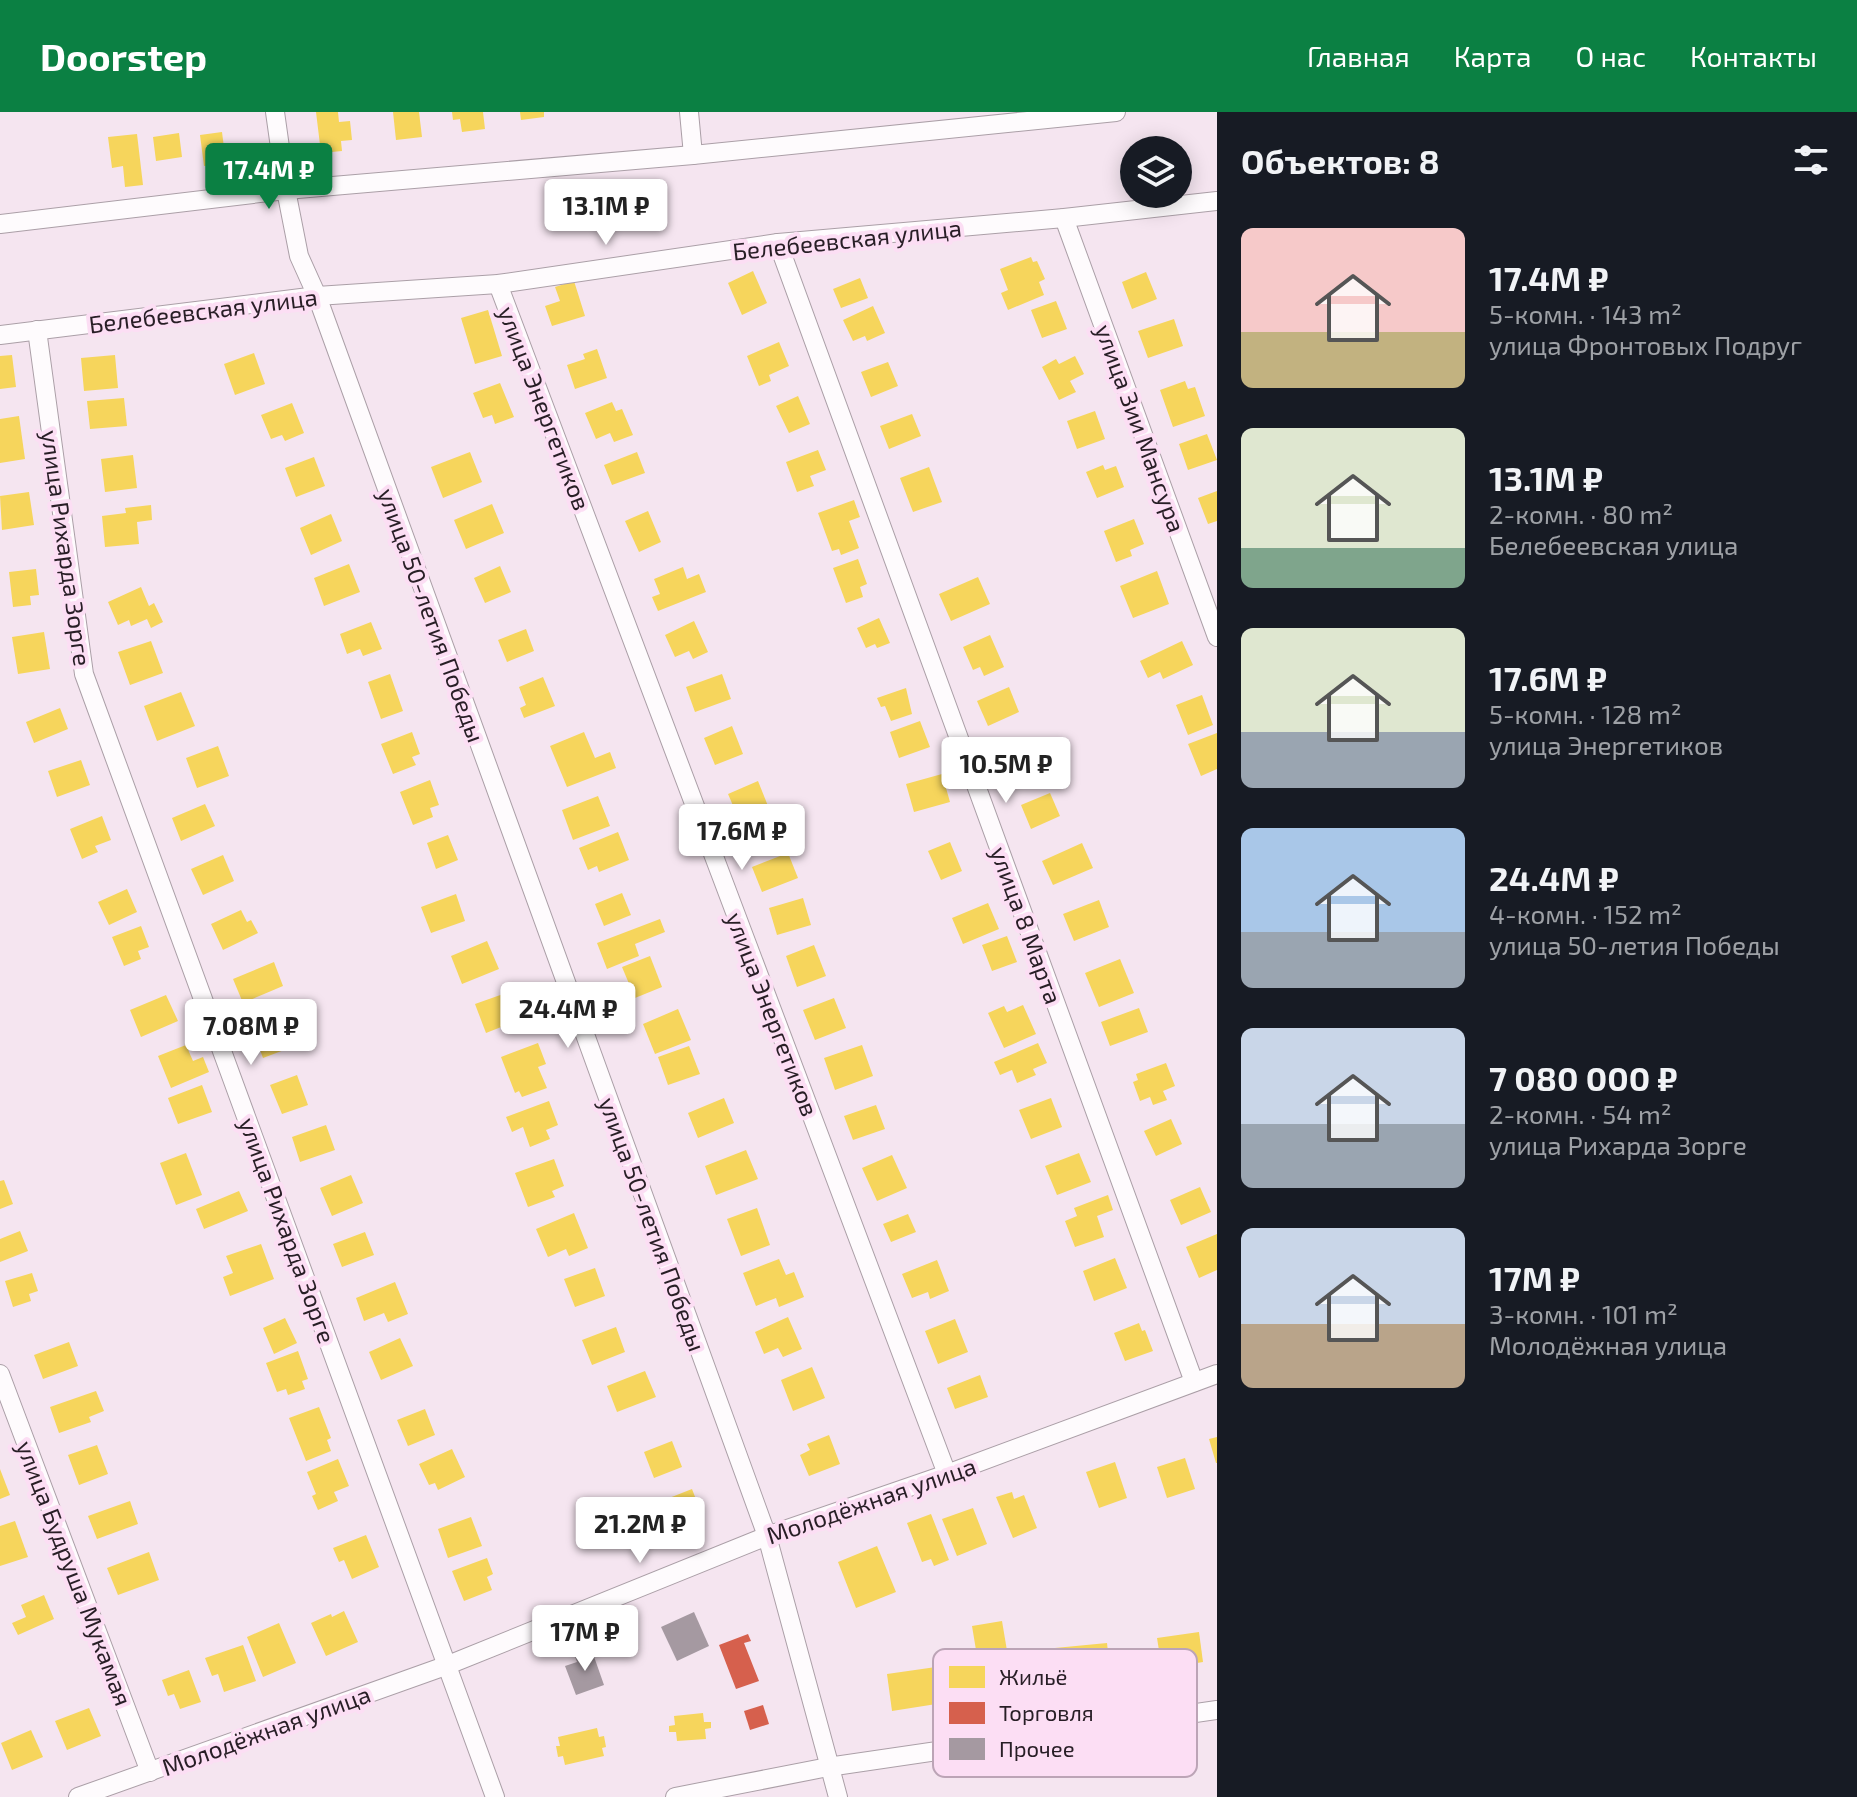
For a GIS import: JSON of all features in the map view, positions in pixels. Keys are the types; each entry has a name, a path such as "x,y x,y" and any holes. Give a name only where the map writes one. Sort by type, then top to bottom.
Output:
{"street":[{"name":"улица 50-летия Победы","path":"275,112 299,256 317,296 767,1536 838,1797"},
{"path":"689,112 693,155"},
{"path":"0,224 286,190 693,155 1010,117 1116,112"},
{"name":"Белебеевская улица","path":"0,335 317,296 498,284 778,243 1217,201"},
{"name":"улица Зии Мансура","path":"1064,218 1217,637"},
{"name":"улица 8 Марта","path":"778,243 1194,1382"},
{"name":"улица Энергетиков","path":"498,284 947,1474"},
{"name":"улица Рихарда Зорге","path":"37,330 84,674 495,1797"},
{"name":"улица Будруша Мукамая","path":"0,1374 150,1772"},
{"name":"Молодёжная улица","path":"78,1797 448,1665 767,1536 947,1474 1217,1374"},
{"path":"1197,1713 1217,1710"},
{"path":"675,1797 828,1767 933,1752"}],"building: Жильё":[{"path":"316,112 338,112 339,122 350,121 352,140 341,141 342,151 321,153"},
{"path":"393,112 419,112 422,137 396,140"},
{"path":"452,112 483,112 485,129 462,132 460,119 453,120"},
{"path":"520,112 544,112 544,117 521,120"},
{"path":"222,132 226,163 204,166 200,135"},
{"path":"179,133 182,157 156,161 153,137"},
{"path":"137,134 143,185 125,187 123,166 112,168 108,137"},
{"path":"1031,257 1033,262 1037,261 1045,279 1039,282 1044,295 1008,310 1001,293 1008,290 1000,269"},
{"path":"753,271 767,303 742,315 728,283"},
{"path":"1146,272 1157,299 1132,309 1122,282"},
{"path":"860,278 868,298 841,308 833,289"},
{"path":"574,281 585,316 552,326 545,306 560,301 555,287"},
{"path":"1056,301 1067,329 1042,338 1031,310"},
{"path":"873,306 885,333 867,341 865,336 853,341 843,320"},
{"path":"488,310 502,356 475,364 461,318"},
{"path":"1174,319 1183,346 1148,358 1138,331"},
{"path":"779,342 789,366 769,375 771,381 759,386 747,356"},
{"path":"597,349 607,378 575,389 567,365 585,359 583,354"},
{"path":"254,353 265,384 235,395 224,364"},
{"path":"12,355 16,387 0,389 0,356"},
{"path":"115,355 118,388 84,391 81,358"},
{"path":"1075,356 1084,374 1070,381 1076,392 1059,400 1042,367 1056,359 1059,364"},
{"path":"888,362 898,386 871,397 861,372"},
{"path":"1185,381 1188,389 1195,387 1205,416 1173,427 1160,390"},
{"path":"500,383 514,417 495,424 492,415 483,418 473,393"},
{"path":"798,396 810,424 789,433 776,406"},
{"path":"124,398 127,426 90,429 87,401"},
{"path":"612,402 616,411 622,409 633,435 614,442 610,433 596,439 585,413"},
{"path":"292,403 304,433 285,441 282,435 271,439 261,415"},
{"path":"1095,411 1105,439 1077,449 1067,421"},
{"path":"912,414 921,436 889,449 880,426"},
{"path":"19,416 25,459 0,463 0,419"},
{"path":"1207,434 1217,460 1188,470 1179,444"},
{"path":"818,450 826,470 810,476 814,486 797,492 786,462"},
{"path":"470,452 482,482 443,498 431,467"},
{"path":"637,452 645,473 612,485 604,465"},
{"path":"133,455 137,488 105,492 101,459"},
{"path":"314,457 325,486 296,497 285,468"},
{"path":"1103,465 1105,470 1116,466 1124,487 1097,498 1086,472"},
{"path":"929,467 942,502 913,512 900,478"},
{"path":"1217,491 1217,521 1208,524 1198,498"},
{"path":"29,492 34,525 2,530 0,496"},
{"path":"854,500 860,517 849,521 859,548 841,555 839,549 832,551 818,513"},
{"path":"492,504 504,533 466,549 454,520"},
{"path":"151,505 152,520 137,522 139,544 105,547 102,516 126,513 125,508"},
{"path":"648,511 661,542 639,552 625,521"},
{"path":"331,514 342,541 311,555 300,528"},
{"path":"1134,519 1144,544 1130,550 1132,556 1116,562 1104,531"},
{"path":"858,559 867,584 860,587 863,597 846,603 833,568"},
{"path":"349,564 360,592 324,606 314,578"},
{"path":"500,566 511,592 485,603 474,578"},
{"path":"683,567 687,579 699,574 706,592 658,611 652,597 660,594 654,579"},
{"path":"36,569 39,595 30,596 31,605 13,607 9,572"},
{"path":"1157,571 1169,604 1133,618 1120,586"},
{"path":"978,577 990,604 951,621 939,594"},
{"path":"141,587 149,606 154,603 163,622 151,628 147,619 131,626 129,620 118,625 108,602"},
{"path":"879,618 890,643 866,648 857,628"},
{"path":"694,621 708,652 693,659 689,651 675,657 665,635"},
{"path":"371,622 382,649 363,656 360,649 347,654 340,634"},
{"path":"526,629 534,651 507,662 498,640"},
{"path":"44,632 50,669 18,674 12,637"},
{"path":"990,635 1004,667 984,676 980,667 973,670 963,647"},
{"path":"151,641 163,673 130,685 118,652"},
{"path":"1182,641 1193,665 1163,679 1160,672 1148,678 1140,661"},
{"path":"390,674 403,711 381,719 368,682"},
{"path":"722,674 731,699 695,712 686,687"},
{"path":"543,677 555,706 524,718 520,708 526,705 519,687"},
{"path":"1009,687 1019,712 988,726 977,701"},
{"path":"906,688 912,714 891,721 885,706 881,707 877,698"},
{"path":"181,692 195,726 157,741 144,706"},
{"path":"1202,695 1213,725 1188,735 1176,705"},
{"path":"60,708 68,729 34,743 26,722"},
{"path":"920,721 930,747 899,758 890,732"},
{"path":"732,726 743,754 715,765 704,738"},
{"path":"412,732 420,754 412,757 416,765 393,774 381,744"},
{"path":"584,732 595,758 610,752 616,768 567,787 550,746"},
{"path":"1217,733 1217,769 1201,776 1188,744"},
{"path":"218,746 229,776 197,788 186,758"},
{"path":"81,760 90,785 57,797 48,771"},
{"path":"942,774 950,802 914,812 906,784"},
{"path":"430,780 439,805 430,808 433,817 413,825 400,792"},
{"path":"758,781 770,811 741,824 728,794"},
{"path":"1050,793 1060,816 1031,829 1021,805"},
{"path":"598,796 610,826 573,840 562,810"},
{"path":"205,804 215,826 181,841 172,818"},
{"path":"102,816 111,840 95,846 98,852 82,859 70,829"},
{"path":"618,832 629,860 599,872 597,866 588,870 579,848"},
{"path":"448,835 458,860 436,869 427,843"},
{"path":"950,842 962,871 941,880 928,851"},
{"path":"1082,843 1093,868 1053,885 1042,861"},
{"path":"788,853 798,878 762,892 752,867"},
{"path":"223,855 234,881 203,895 191,869"},
{"path":"127,889 137,912 109,925 98,902"},
{"path":"622,893 631,915 604,926 595,904"},
{"path":"456,894 465,921 431,933 421,907"},
{"path":"803,898 811,925 777,935 769,908"},
{"path":"1099,900 1109,927 1074,941 1063,914"},
{"path":"988,903 999,929 963,944 952,918"},
{"path":"241,910 258,933 223,950 211,924"},
{"path":"660,919 665,932 635,944 639,956 607,969 597,943"},
{"path":"141,926 149,947 138,951 141,959 124,966 112,937"},
{"path":"1007,936 1017,962 992,971 982,945"},
{"path":"487,941 499,969 462,984 451,956"},
{"path":"814,945 826,976 797,987 786,956"},
{"path":"650,956 662,987 635,998 622,967"},
{"path":"1120,959 1134,993 1099,1007 1085,973"},
{"path":"274,962 283,986 243,1003 233,979"},
{"path":"506,993 516,1021 486,1033 475,1004"},
{"path":"166,995 178,1021 141,1037 130,1010"},
{"path":"834,998 846,1028 815,1040 803,1010"},
{"path":"1023,1005 1036,1034 1004,1048 988,1013 1004,1006 1007,1012"},
{"path":"1139,1008 1148,1032 1110,1046 1101,1022"},
{"path":"678,1009 691,1040 655,1054 643,1024"},
{"path":"289,1017 300,1044 263,1058 253,1031"},
{"path":"538,1043 546,1064 538,1067 547,1088 522,1097 519,1091 515,1093 501,1057"},
{"path":"1038,1043 1047,1063 1033,1069 1036,1075 1017,1083 1012,1070 1000,1075 994,1062"},
{"path":"186,1045 193,1061 203,1057 209,1072 171,1088 158,1056"},
{"path":"862,1045 873,1076 835,1090 824,1058"},
{"path":"689,1046 700,1074 668,1085 658,1057"},
{"path":"1166,1063 1175,1086 1163,1091 1167,1100 1153,1105 1150,1097 1140,1101 1133,1082 1138,1080 1136,1074"},
{"path":"297,1075 308,1105 282,1114 270,1085"},
{"path":"202,1085 212,1112 178,1124 168,1098"},
{"path":"724,1098 734,1123 698,1138 688,1113"},
{"path":"1051,1098 1062,1127 1031,1139 1019,1110"},
{"path":"549,1101 558,1125 546,1130 550,1139 530,1147 523,1127 512,1132 506,1117"},
{"path":"876,1105 885,1129 853,1140 844,1116"},
{"path":"1171,1119 1182,1144 1156,1156 1144,1131"},
{"path":"326,1125 335,1150 300,1162 292,1137"},
{"path":"746,1150 758,1179 716,1195 705,1166"},
{"path":"186,1153 202,1195 176,1205 160,1163"},
{"path":"1079,1153 1091,1182 1057,1195 1045,1166"},
{"path":"892,1155 907,1188 877,1201 862,1168"},
{"path":"554,1159 564,1186 552,1191 555,1197 528,1207 515,1173"},
{"path":"351,1175 363,1203 332,1216 320,1188"},
{"path":"4,1180 13,1204 0,1209 0,1181"},
{"path":"1200,1187 1211,1212 1181,1225 1170,1200"},
{"path":"239,1191 248,1211 204,1229 196,1209"},
{"path":"1108,1195 1113,1210 1097,1216 1104,1237 1075,1247 1065,1221 1077,1216 1074,1208"},
{"path":"757,1208 770,1245 741,1256 727,1219"},
{"path":"574,1213 588,1248 569,1256 566,1249 548,1257 536,1229"},
{"path":"908,1214 916,1232 891,1242 883,1224"},
{"path":"20,1231 28,1251 0,1262 0,1239"},
{"path":"365,1232 374,1255 342,1267 333,1244"},
{"path":"1217,1234 1217,1270 1199,1278 1186,1247"},
{"path":"261,1244 274,1279 230,1296 223,1277 233,1273 226,1256"},
{"path":"1115,1258 1127,1288 1094,1301 1083,1271"},
{"path":"779,1259 786,1275 794,1272 804,1297 779,1307 776,1298 756,1306 743,1273"},
{"path":"937,1260 949,1291 930,1299 928,1292 912,1298 902,1274"},
{"path":"595,1268 605,1296 575,1307 564,1279"},
{"path":"32,1273 38,1291 29,1294 31,1301 13,1307 5,1281"},
{"path":"395,1282 408,1314 388,1322 384,1313 364,1321 356,1298"},
{"path":"788,1317 802,1349 783,1357 778,1348 764,1354 755,1332"},
{"path":"285,1318 297,1343 274,1354 263,1328"},
{"path":"955,1319 968,1352 938,1364 925,1331"},
{"path":"1139,1323 1153,1351 1125,1361 1114,1333"},
{"path":"616,1327 625,1352 592,1365 582,1340"},
{"path":"400,1338 413,1366 381,1380 369,1352"},
{"path":"69,1342 78,1366 43,1379 34,1355"},
{"path":"298,1351 308,1379 302,1381 305,1389 288,1395 286,1389 277,1392 266,1363"},
{"path":"812,1367 825,1398 793,1411 781,1380"},
{"path":"645,1371 656,1397 617,1412 607,1386"},
{"path":"980,1375 988,1397 955,1409 947,1388"},
{"path":"96,1391 104,1411 89,1417 91,1422 59,1433 50,1407"},
{"path":"319,1407 331,1438 327,1440 331,1451 306,1461 289,1418"},
{"path":"425,1409 435,1435 408,1446 397,1420"},
{"path":"829,1435 840,1464 809,1476 800,1455 810,1450 807,1444"},
{"path":"1217,1437 1217,1463 1216,1463 1209,1439"},
{"path":"672,1441 682,1467 654,1478 644,1452"},
{"path":"97,1445 108,1474 79,1485 68,1455"},
{"path":"452,1449 465,1477 438,1490 435,1483 429,1485 419,1464"},
{"path":"1185,1458 1195,1489 1167,1498 1157,1467"},
{"path":"338,1459 349,1486 334,1492 338,1501 318,1510 312,1496 316,1494 307,1472"},
{"path":"1115,1462 1127,1498 1099,1508 1086,1472"},
{"path":"0,1469 10,1495 0,1499"},
{"path":"692,1489 702,1515 669,1527 659,1502"},
{"path":"1012,1492 1014,1499 1024,1495 1037,1528 1013,1538 996,1497"},
{"path":"130,1501 138,1524 97,1539 88,1516"},
{"path":"973,1508 987,1544 957,1556 942,1519"},
{"path":"931,1514 949,1560 934,1566 931,1559 922,1562 907,1523"},
{"path":"471,1517 482,1546 448,1558 438,1529"},
{"path":"15,1521 28,1557 0,1566 0,1526"},
{"path":"366,1535 379,1567 352,1579 344,1560 339,1562 333,1548"},
{"path":"877,1546 896,1592 856,1608 838,1562"},
{"path":"149,1552 159,1580 118,1595 107,1568"},
{"path":"487,1558 493,1574 487,1577 492,1590 464,1601 452,1571"},
{"path":"44,1595 54,1619 18,1635 12,1623 26,1617 21,1605"},
{"path":"344,1611 358,1642 326,1656 311,1623"},
{"path":"1002,1621 1007,1649 976,1649 972,1626"},
{"path":"279,1623 296,1663 263,1677 247,1637"},
{"path":"1199,1632 1203,1662 1197,1663 1197,1649 1159,1649 1157,1638"},
{"path":"1107,1643 1108,1649 1055,1649"},
{"path":"243,1645 256,1681 224,1692 218,1674 212,1676 205,1658"},
{"path":"933,1667 933,1705 892,1711 887,1674"},
{"path":"189,1670 201,1702 180,1709 174,1694 168,1696 162,1680"},
{"path":"89,1708 101,1736 67,1750 55,1721"},
{"path":"703,1713 704,1722 711,1722 711,1728 705,1729 706,1739 677,1741 676,1732 669,1732 669,1726 675,1725 674,1716"},
{"path":"597,1728 599,1737 604,1736 604,1756 565,1765 563,1756 558,1757 558,1737"},
{"path":"31,1730 43,1757 12,1770 1,1743"}],"building: Торговля":[{"path":"748,1634 751,1641 744,1643 759,1681 736,1689 719,1645"},
{"path":"763,1705 769,1724 750,1730 744,1711"}],"building: Прочее":[{"path":"694,1612 709,1646 677,1661 661,1627"},
{"path":"591,1648 604,1685 576,1695 565,1666 577,1662 574,1654"}]}
